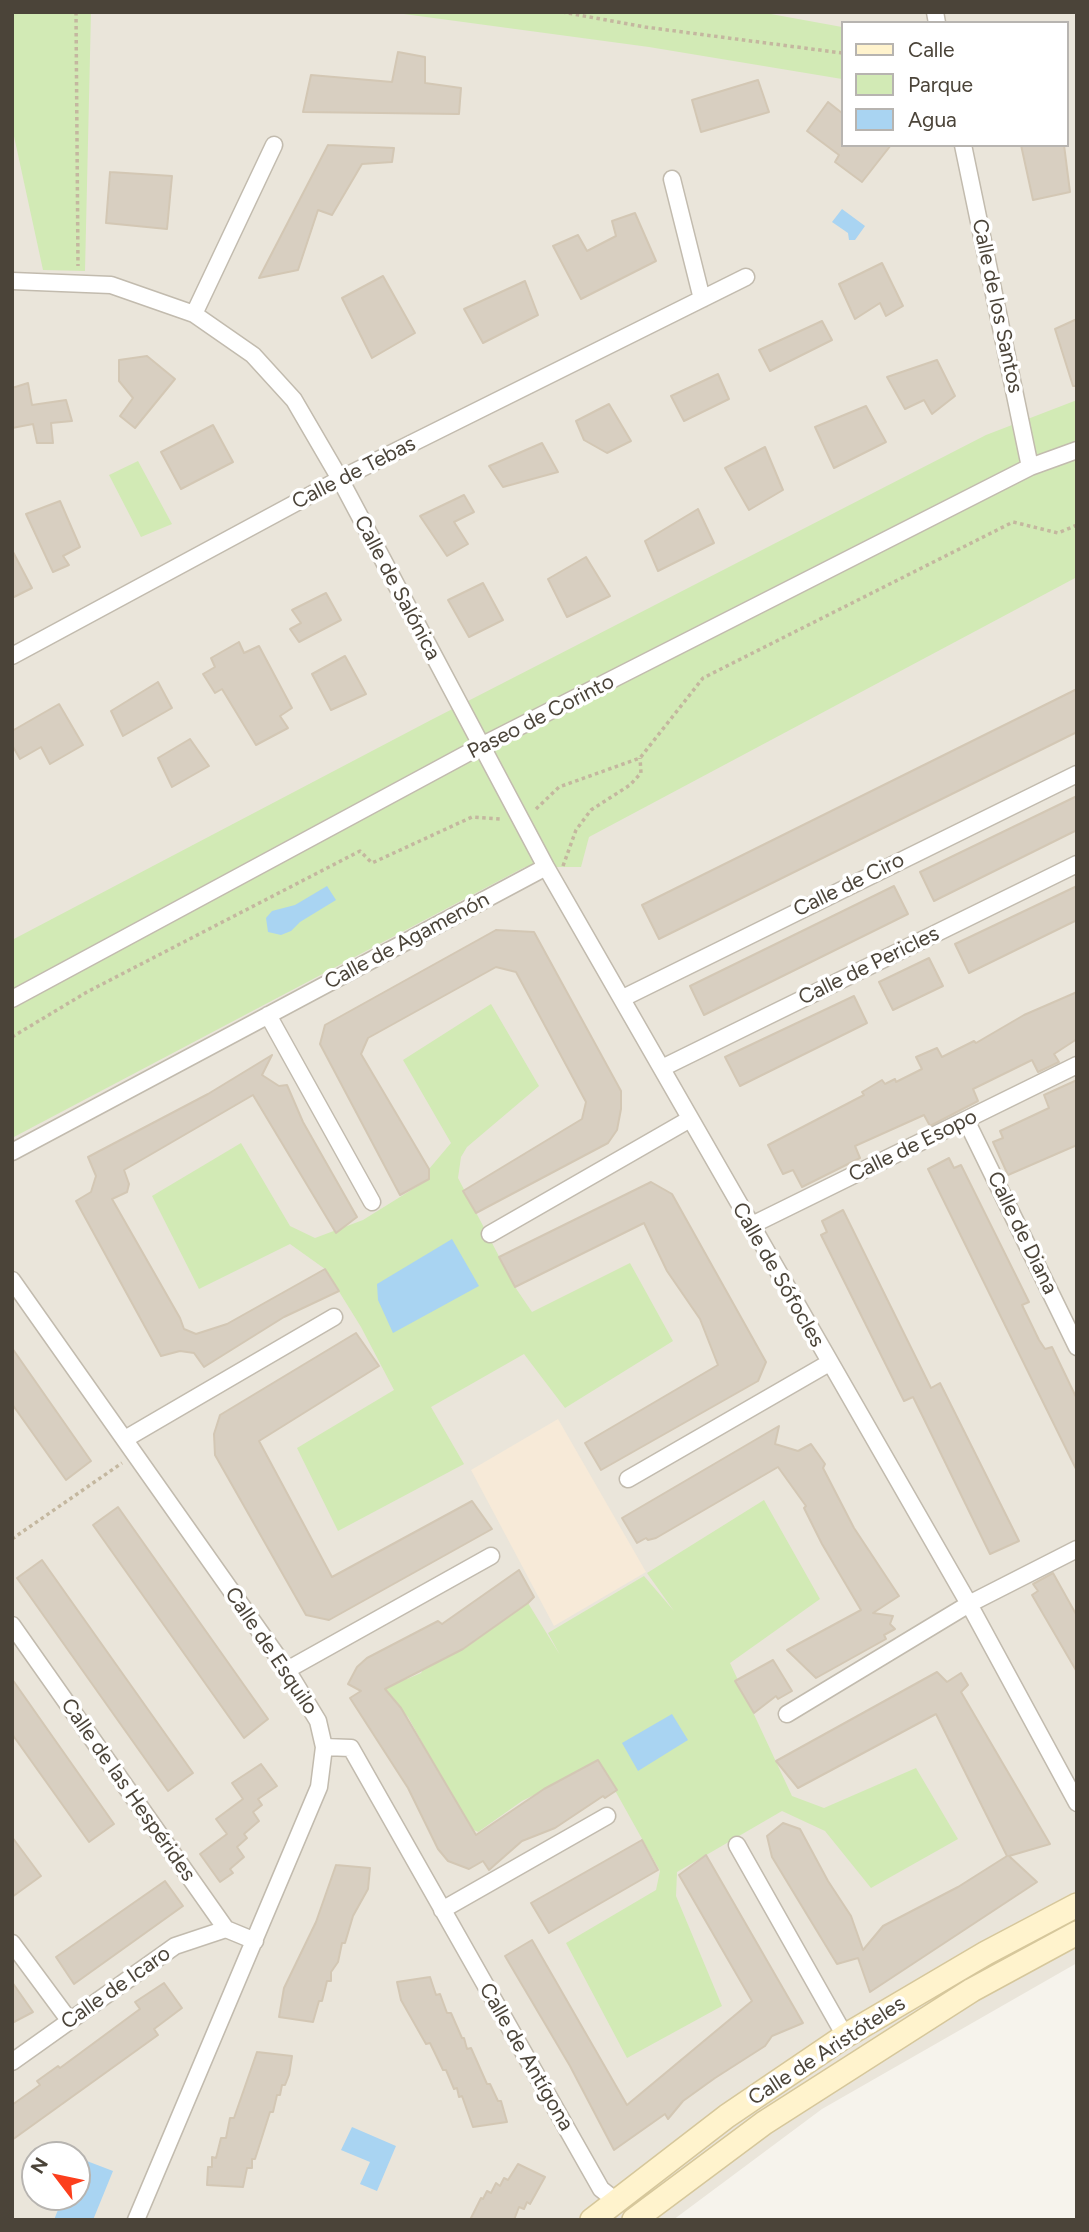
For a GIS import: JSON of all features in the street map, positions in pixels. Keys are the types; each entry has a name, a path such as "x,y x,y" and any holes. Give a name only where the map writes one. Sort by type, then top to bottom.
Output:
{"main road":[{"name":"Calle de Aristóteles","path":"592,2220 727,2116 845,2036 986,1953 1077,1905"},
{"name":"Calle de Aristóteles","path":"634,2220 764,2123 972,1990 1077,1933"}],"street":[{"path":"194,314 274,145"},
{"name":"Calle de los Santos","path":"963,147 1030,467"},
{"path":"672,179 702,299"},
{"name":"Calle de Tebas","path":"12,656 340,479 746,277"},
{"name":"Calle de Salónica","path":"12,281 111,285 194,314 253,355 295,400 340,479 481,746"},
{"name":"Paseo de Corinto","path":"12,999 481,746 1030,467 1077,450"},
{"name":"Calle de Sófocles","path":"481,746 547,870 969,1604 1077,1803"},
{"name":"Calle de Ciro","path":"623,998 1077,774"},
{"name":"Calle de Pericles","path":"662,1068 1077,864"},
{"name":"Calle de Agamenón","path":"12,1152 547,870"},
{"path":"268,1015 372,1202"},
{"name":"Calle de Esopo","path":"750,1226 1077,1065"},
{"path":"490,1234 690,1119"},
{"name":"Calle de Diana","path":"966,1120 1077,1347"},
{"name":"Calle de Esquilo","path":"12,1280 287,1670 318,1721 324,1747 319,1787 136,2220"},
{"path":"125,1440 334,1317"},
{"path":"628,1479 829,1363"},
{"path":"787,1714 969,1604 1077,1549"},
{"path":"287,1670 491,1556"},
{"name":"Calle de las Hespérides","path":"12,1625 226,1929"},
{"name":"Calle de Antígona","path":"324,1747 351,1748 601,2189 615,2200"},
{"path":"442,1910 607,1816"},
{"path":"737,1845 845,2036"},
{"path":"226,1929 255,1941"},
{"name":"Calle de Icaro","path":"12,2062 175,1946 226,1929"},
{"path":"12,1943 69,2020"}],"path":[{"path":"76,12 78,284"},
{"path":"562,12 841,53"},
{"path":"12,1037 87,992 360,851 372,863 472,817 522,821 559,787 640,758 703,678 1013,522 1058,533 1077,525"},
{"path":"547,870 564,865 576,830 591,810 630,785 641,773 640,758"},
{"path":"12,1539 135,1454"}],"shaded area":[{"path":"12,12 1077,12 1077,1963 822,2109 673,2220 12,2220"},
{"path":"558,1419 646,1572 554,1626 471,1470"}],"green space":[{"path":"12,12 91,12 85,271 43,270 12,127"},
{"path":"389,12 760,12 841,27 841,79 649,47"},
{"path":"1077,400 1077,577 589,837 581,867 525,867 12,1138 12,940 431,720 986,435"},
{"path":"138,461 172,524 141,537 109,475"},
{"path":"491,1004 539,1086 467,1147 461,1157 458,1178 515,1287 532,1312 630,1263 673,1341 565,1408 524,1354 431,1407 464,1464 338,1531 297,1448 394,1390 361,1327 325,1269 290,1244 199,1289 152,1196 241,1143 290,1226 315,1238 363,1220 429,1179 429,1169 451,1143 403,1060"},
{"path":"764,1500 820,1599 730,1663 792,1796 824,1808 916,1768 958,1839 871,1888 825,1831 782,1811 677,1872 676,1896 722,2006 627,2058 566,1943 656,1890 660,1871 598,1760 561,1780 543,1796 538,1793 522,1801 478,1832 472,1829 450,1793 408,1717 368,1679 405,1675 407,1679 421,1673 425,1666 464,1649 528,1603 560,1655 548,1633 644,1576 674,1611 647,1573"}],"water":[{"path":"842,209 865,226 855,240 849,240 848,233 832,222"},
{"path":"327,886 336,900 300,922 291,931 281,935 268,932 266,918 272,911 295,905"},
{"path":"452,1239 479,1286 393,1333 378,1300 377,1284"},
{"path":"672,1714 688,1740 638,1771 622,1743"},
{"path":"352,2127 396,2146 377,2191 360,2184 370,2162 341,2150"},
{"path":"91,2163 113,2171 93,2220 54,2220 58,2211 91,2211"}],"building":[{"path":"398,52 425,57 425,83 461,88 459,114 303,112 311,75 392,82"},
{"path":"758,80 769,112 701,132 692,100"},
{"path":"828,102 841,112 841,147 889,147 862,182 835,162 839,155 807,131"},
{"path":"328,145 394,148 392,162 362,164 332,215 318,210 298,270 259,278"},
{"path":"1021,147 1064,147 1070,192 1033,200"},
{"path":"110,172 172,176 167,229 106,223"},
{"path":"635,213 656,261 581,299 553,246 578,235 587,251 616,236 612,221"},
{"path":"882,263 903,306 886,316 880,303 855,319 839,284"},
{"path":"383,276 415,333 372,358 342,298"},
{"path":"525,281 538,315 483,343 464,309"},
{"path":"1077,319 1077,386 1073,386 1055,329"},
{"path":"822,321 832,340 770,371 759,350"},
{"path":"147,356 175,379 135,428 120,416 133,398 119,381 119,360"},
{"path":"937,360 955,396 932,414 924,400 905,409 887,377"},
{"path":"718,374 729,399 684,421 671,396"},
{"path":"28,383 32,405 66,400 72,421 51,423 53,443 37,443 33,424 12,428 12,388"},
{"path":"609,404 631,441 607,453 584,440 576,421"},
{"path":"866,406 886,442 834,468 815,427"},
{"path":"213,425 233,462 181,489 161,452"},
{"path":"542,443 558,472 503,487 489,466"},
{"path":"765,447 783,490 749,510 725,468"},
{"path":"464,495 474,512 454,522 468,544 447,556 420,516"},
{"path":"60,501 80,547 63,556 69,565 53,572 26,514"},
{"path":"698,509 714,543 658,571 645,541"},
{"path":"12,550 32,588 12,598"},
{"path":"586,557 610,596 567,617 548,579"},
{"path":"483,583 503,620 469,637 448,600"},
{"path":"326,593 341,620 299,642 290,629 301,623 292,610"},
{"path":"239,642 244,653 259,646 292,708 280,716 288,728 256,745 222,689 215,693 203,674 215,667 211,658"},
{"path":"345,656 366,694 331,710 312,674"},
{"path":"158,682 172,708 123,736 111,711"},
{"path":"1077,689 1077,732 659,939 642,905"},
{"path":"59,704 83,745 50,764 41,747 20,759 12,745 12,731"},
{"path":"190,739 209,766 172,787 158,758"},
{"path":"1077,796 1077,830 934,901 920,872"},
{"path":"894,886 908,914 704,1015 690,986"},
{"path":"1077,886 1077,920 969,973 955,944"},
{"path":"496,930 534,932 621,1091 621,1109 617,1130 608,1143 476,1213 463,1191 582,1119 586,1102 516,972 496,967 368,1038 361,1054 429,1169 429,1179 400,1195 320,1044 325,1025"},
{"path":"929,958 943,986 893,1010 879,982"},
{"path":"1077,992 1077,1039 1054,1054 1059,1062 1038,1072 1032,1060 973,1089 978,1101 930,1126 924,1115 855,1146 860,1158 802,1187 793,1170 783,1174 768,1145 864,1095 862,1092 882,1080 885,1084 895,1079 896,1082 922,1069 916,1057 937,1048 942,1057 974,1041 976,1043 1024,1015"},
{"path":"854,996 867,1023 740,1086 725,1057"},
{"path":"272,1055 262,1075 279,1086 287,1085 303,1122 357,1217 336,1233 253,1095 124,1170 129,1184 127,1192 112,1199 184,1329 196,1334 227,1324 325,1269 339,1291 284,1317 204,1367 194,1353 180,1351 161,1356 76,1201 91,1192 96,1176 88,1157 208,1094"},
{"path":"1077,1080 1077,1145 1008,1175 993,1142 1003,1138 1000,1131 1049,1108 1044,1095"},
{"path":"949,1158 954,1168 961,1165 1029,1302 1022,1305 1039,1340 1045,1349 1052,1347 1077,1399 1077,1471 928,1169"},
{"path":"651,1182 672,1194 766,1362 758,1381 601,1470 585,1443 718,1365 700,1319 667,1271 644,1223 515,1287 499,1257"},
{"path":"843,1210 931,1388 940,1383 1019,1541 990,1554 913,1397 904,1401 821,1235 827,1232 822,1221"},
{"path":"356,1333 379,1366 259,1441 332,1577 472,1501 492,1529 329,1620 306,1615 215,1455 214,1434 220,1415"},
{"path":"12,1348 91,1461 66,1480 12,1404"},
{"path":"779,1426 775,1444 798,1451 811,1444 825,1464 823,1468 854,1528 899,1596 873,1613 893,1616 890,1624 895,1629 884,1635 886,1639 816,1678 787,1650 861,1610 822,1544 804,1508 806,1506 778,1467 656,1538 646,1538 637,1543 622,1518"},
{"path":"118,1507 268,1719 244,1738 93,1525"},
{"path":"42,1560 193,1773 168,1791 17,1578"},
{"path":"519,1570 534,1597 528,1603 463,1649 385,1689 401,1708 476,1835 544,1789 598,1760 617,1790 605,1798 603,1796 555,1828 522,1841 489,1870 483,1861 469,1869 448,1861 438,1849 408,1788 350,1698 361,1691 348,1684 357,1667 367,1658 438,1621 442,1624"},
{"path":"1053,1573 1077,1616 1077,1672 1032,1595 1038,1591 1033,1584"},
{"path":"773,1660 792,1691 778,1699 776,1696 754,1713 735,1681"},
{"path":"937,1672 947,1682 961,1673 968,1685 961,1692 1050,1844 1009,1856 1037,1882 870,1992 858,1958 837,1964 772,1857 767,1836 783,1823 800,1829 828,1881 851,1916 863,1950 883,1926 958,1887 1007,1856 936,1714 798,1788 776,1761"},
{"path":"12,1679 114,1824 89,1842 12,1734"},
{"path":"261,1764 277,1786 258,1799 262,1805 253,1812 259,1821 244,1834 247,1838 237,1847 244,1857 230,1869 233,1873 220,1882 200,1854 227,1834 216,1819 243,1799 232,1783"},
{"path":"12,1837 41,1876 12,1897"},
{"path":"642,1840 658,1870 549,1933 531,1903"},
{"path":"706,1855 803,2023 772,2036 765,2046 683,2101 668,2119 665,2114 614,2150 570,2066 505,1956 532,1940 627,2105 752,2001 679,1875"},
{"path":"336,1865 370,1868 368,1889 353,1916 338,1962 331,1972 331,1981 327,1981 313,2022 279,2017 284,1988 316,1922"},
{"path":"165,1881 183,1906 74,1984 56,1957"},
{"path":"430,1977 436,1995 440,1994 447,2013 451,2013 464,2038 467,2049 471,2048 487,2084 490,2084 498,2101 501,2101 507,2122 473,2127 462,2096 459,2097 457,2088 454,2089 430,2043 426,2044 401,2000 397,1982"},
{"path":"12,1982 33,2012 12,2023"},
{"path":"164,1983 182,2008 154,2029 158,2035 12,2140 12,2105 40,2085 37,2081 58,2066 60,2068 140,2009 135,2002"},
{"path":"257,2052 292,2056 289,2075 285,2085 282,2085 280,2095 277,2095 273,2112 270,2112 255,2159 252,2159 252,2168 247,2168 243,2187 207,2185 208,2167 212,2167 212,2157 216,2158 221,2138 226,2138 230,2118 234,2118"},
{"path":"518,2164 545,2177 530,2204 527,2202 524,2209 519,2207 514,2220 470,2220 487,2191 491,2193 496,2183 500,2186 504,2178 508,2180"}]}
